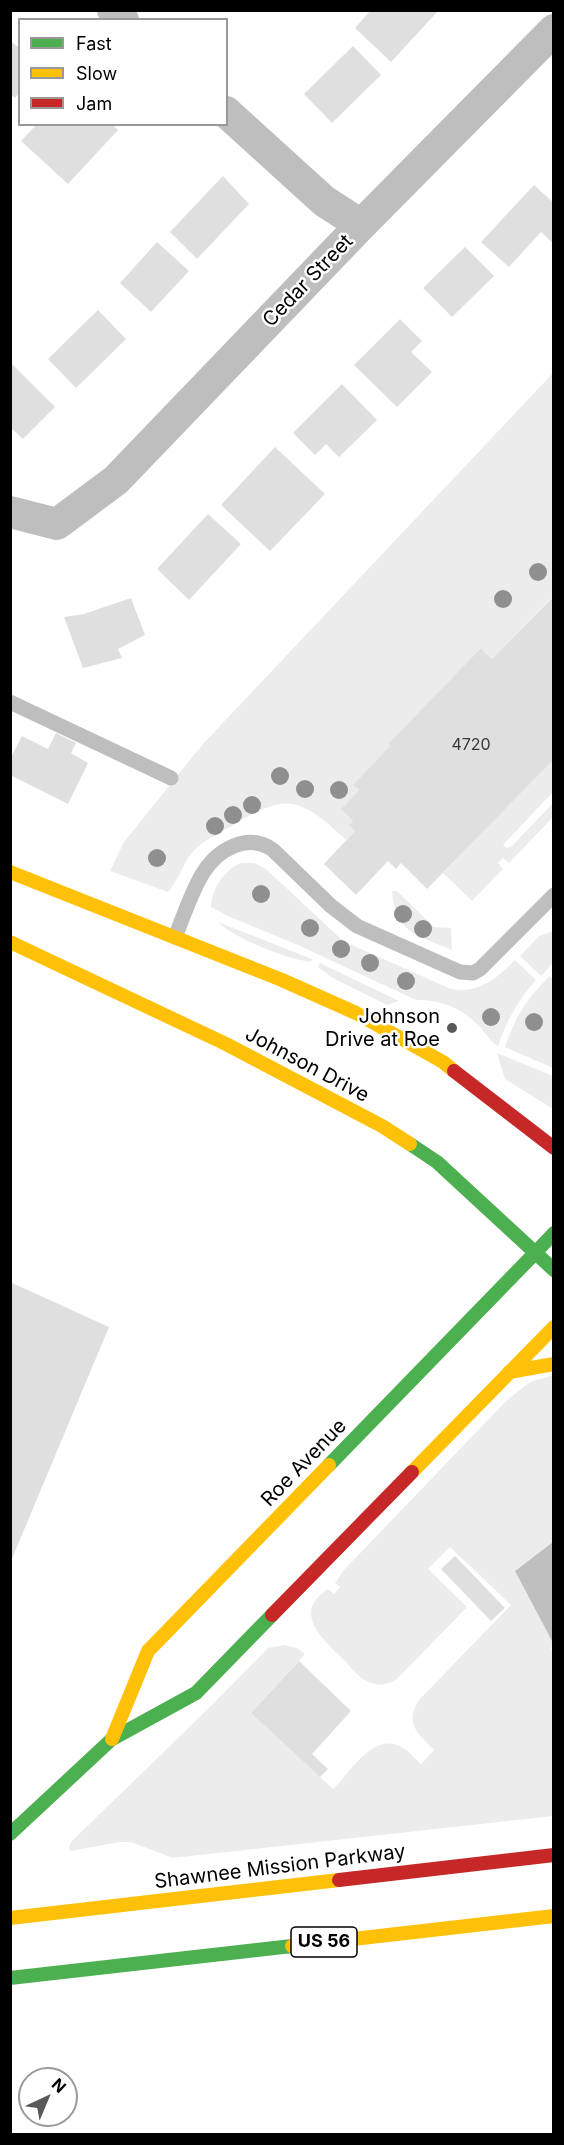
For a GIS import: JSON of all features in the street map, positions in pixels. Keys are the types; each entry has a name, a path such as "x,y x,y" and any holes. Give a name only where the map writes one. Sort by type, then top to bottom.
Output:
{"main road":[{"path":"10,872 282,980 356,1013 433,1056 554,1148"},
{"name":"Johnson Drive","path":"10,942 226,1044 382,1126 437,1162 554,1270"},
{"name":"Roe Avenue","path":"111,1739 148,1651 554,1233"},
{"name":"Roe Avenue","path":"10,1834 111,1739 196,1693 554,1327"},
{"path":"509,1372 554,1364"},
{"name":"Shawnee Mission Parkway","path":"10,1918 554,1855"},
{"name":"US 56","path":"10,1978 554,1916"}],"street":[{"name":"Cedar Street","path":"10,512 57,524 116,480 361,225 554,30"},
{"path":"228,114 324,201 361,225"}],"lane":[{"path":"10,702 171,778"},
{"path":"175,937 207,866 228,848 246,842 264,844 273,850 331,906 357,926 467,974 480,969 553,897"}],"shaded area":[{"path":"553,373 553,596 492,659 481,648 388,744 390,746 353,785 359,790 341,809 353,821 349,825 355,831 346,840 325,821 308,810 290,804 280,804 256,812 201,844 192,853 168,892 110,871 124,842 202,745"},
{"path":"553,759 553,792 503,845 506,848 512,846 553,803 553,817 509,863 503,858 498,863 503,869 472,901 443,873"},
{"path":"241,863 254,863 266,869 341,939 451,989 470,989 486,984 515,960 536,980 514,1011 498,1046 465,1014 450,1006 434,1001 416,1000 211,907 220,880 229,870"},
{"path":"392,891 397,891 434,927 451,928 452,950 419,936 403,925 394,905"},
{"path":"218,922 312,959 311,962 262,947 236,935"},
{"path":"553,931 553,963 541,976 520,956 539,936"},
{"path":"320,963 399,1001 387,1005 333,978 318,967"},
{"path":"550,976 554,979 553,1068 505,1047 523,1008 534,992"},
{"path":"497,1053 553,1076 553,1109 505,1079"},
{"path":"553,1375 553,1542 515,1571 553,1643 551,1649 554,1653 553,1816 173,1858 131,1842 70,1851 69,1846 73,1840 268,1648 284,1645 297,1648 305,1654 251,1713 333,1789 362,1757 380,1745 390,1743 400,1746 421,1764 434,1750 418,1733 413,1722 413,1715 419,1700 511,1605 450,1547 428,1569 467,1607 397,1679 381,1685 370,1682 353,1671 327,1643 314,1625 311,1616 312,1607 317,1598 328,1589 334,1594 340,1587 335,1583 344,1570 506,1401 530,1382"},
{"path":"553,1542 553,1643 515,1571"}],"building":[{"path":"371,10 439,10 391,62 355,28"},
{"path":"10,41 18,47 18,94 15,98 10,94"},
{"path":"353,46 381,75 332,123 304,94"},
{"path":"35,126 114,126 118,130 68,184 21,141"},
{"path":"223,176 249,204 197,259 170,232"},
{"path":"534,185 554,203 554,244 541,232 509,267 481,242"},
{"path":"157,242 189,271 151,312 120,283"},
{"path":"465,247 494,276 452,317 423,288"},
{"path":"98,310 126,339 76,388 48,359"},
{"path":"400,319 422,341 411,352 432,372 397,407 354,365"},
{"path":"10,362 55,407 23,439 10,427"},
{"path":"342,384 377,420 339,457 326,444 315,455 293,433"},
{"path":"275,447 325,494 270,551 221,505"},
{"path":"208,514 241,544 189,600 157,569"},
{"path":"554,596 554,759 427,889 401,863 396,869 388,861 356,895 324,864 355,831 349,825 353,821 341,809 359,790 353,785 390,746 388,744 481,648 492,659"},
{"path":"131,598 145,635 118,649 122,658 83,668 64,617 84,614"},
{"path":"56,733 76,743 71,753 88,763 68,804 10,775 10,759 22,736 48,749"},
{"path":"10,1282 109,1327 11,1561 10,1561"},
{"path":"455,1556 505,1608 491,1621 441,1569"},
{"path":"299,1661 351,1711 312,1754 328,1769 320,1777 251,1713"}],"traffic: fast":[{"path":"410,1144 437,1162 554,1270"},
{"path":"536,1252 554,1233"},
{"path":"329,1465 536,1252"},
{"path":"10,1834 112,1739 196,1693 272,1615"},
{"path":"10,1978 292,1946"}],"traffic: slow":[{"path":"10,872 282,980 356,1013 443,1062 454,1071"},
{"path":"10,942 226,1044 382,1126 410,1144"},
{"path":"412,1472 554,1327"},
{"path":"509,1372 554,1364"},
{"path":"112,1739 148,1651 329,1465"},
{"path":"10,1918 339,1880"},
{"path":"292,1946 554,1916"}],"traffic: jam":[{"path":"454,1071 554,1148"},
{"path":"272,1615 412,1472"},
{"path":"339,1880 554,1855"}],"place":[{"name":"Johnson Drive at Roe","path":"452,1028"}]}
